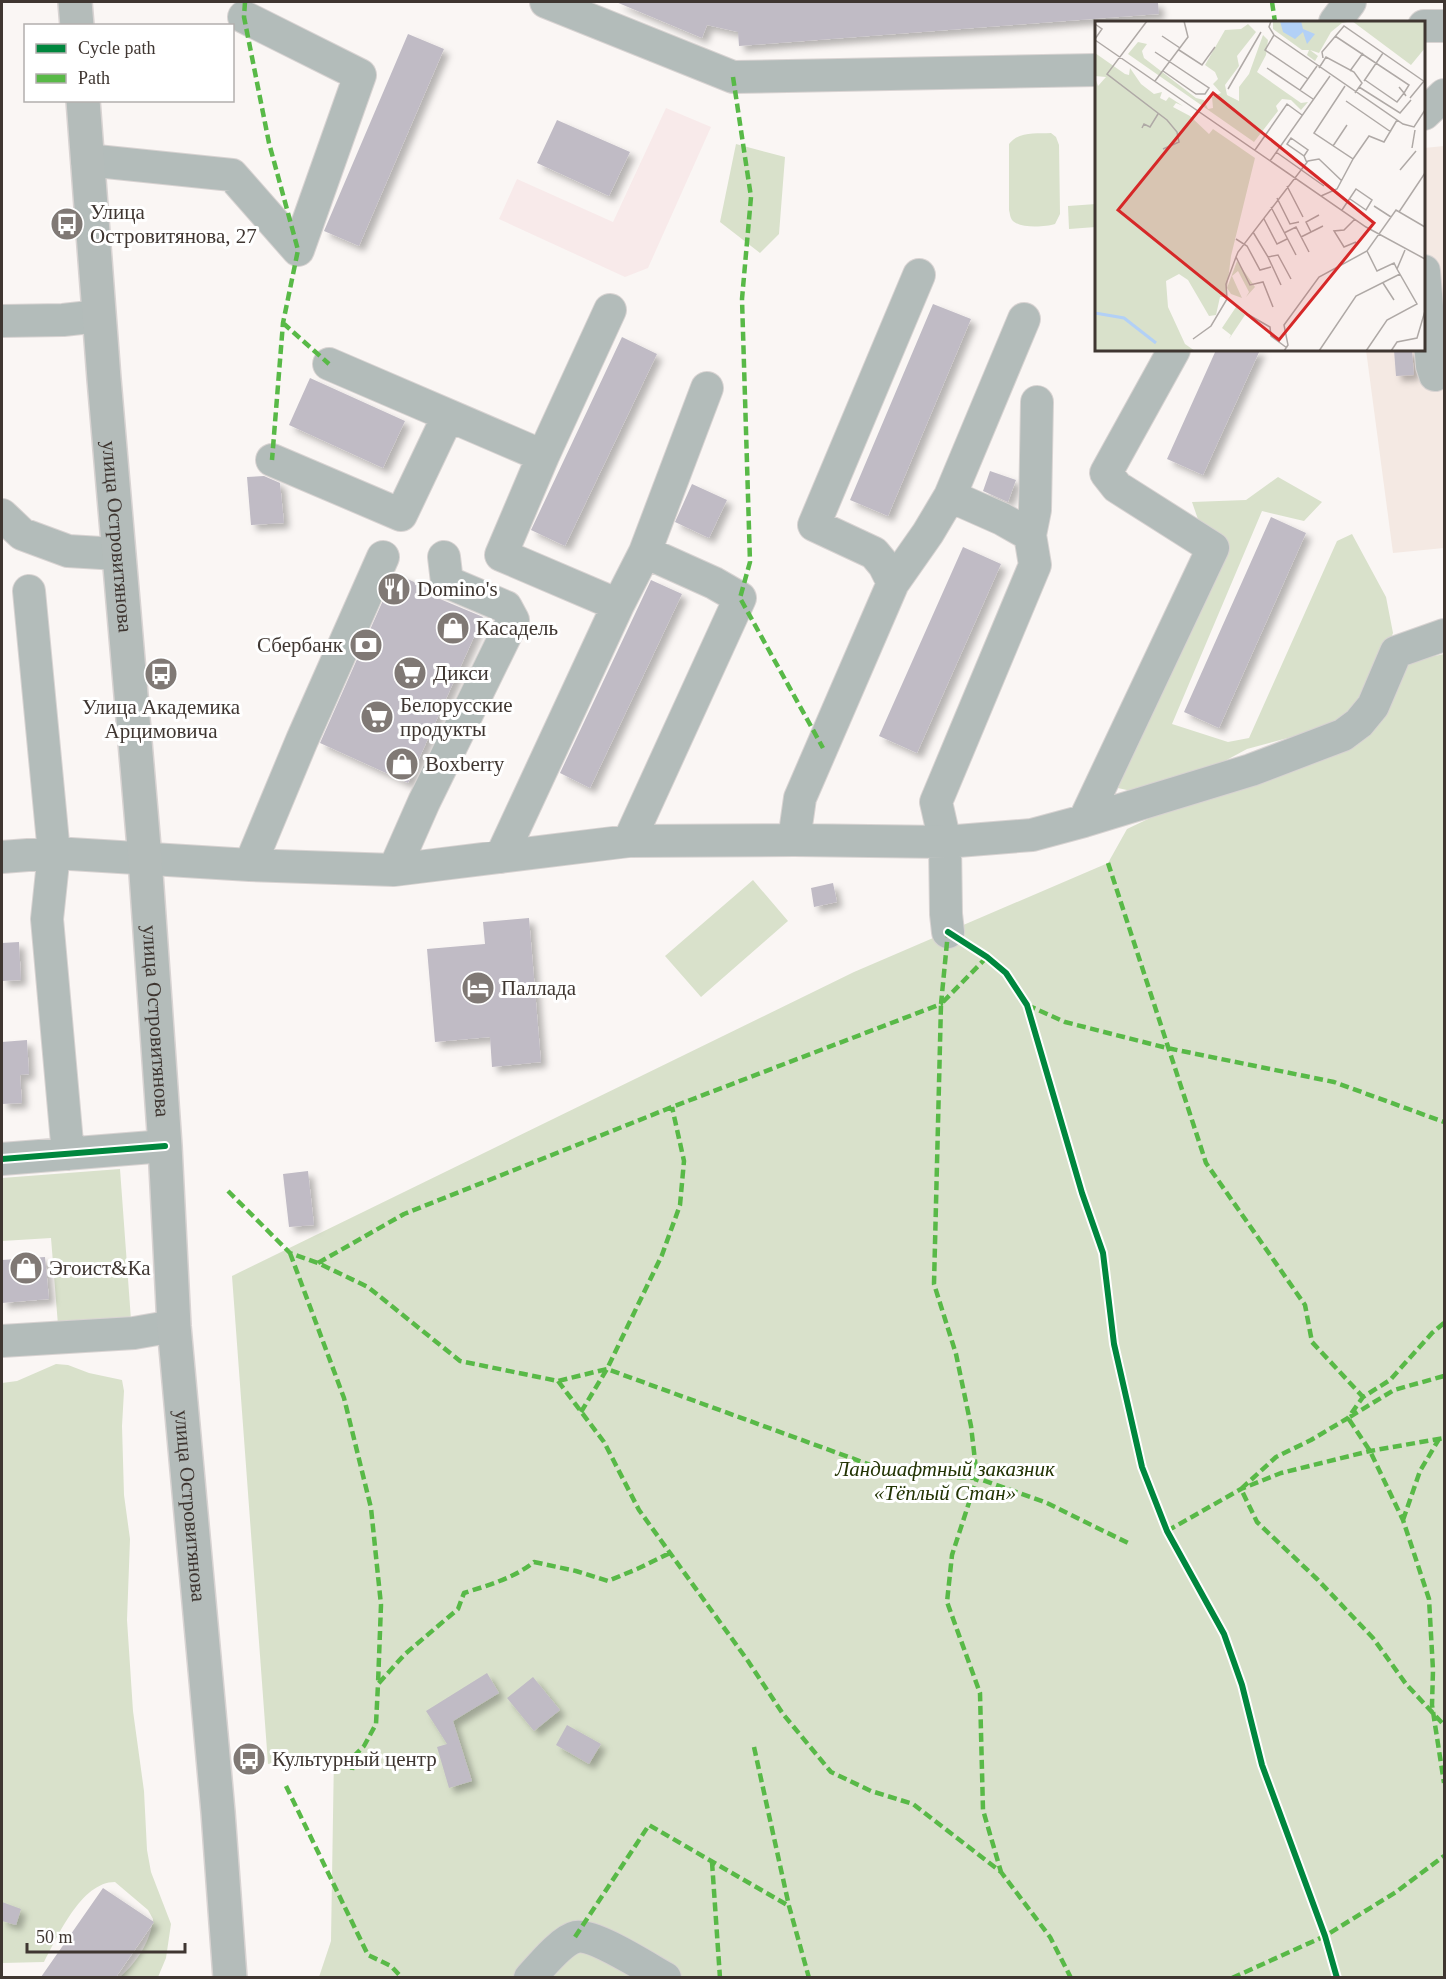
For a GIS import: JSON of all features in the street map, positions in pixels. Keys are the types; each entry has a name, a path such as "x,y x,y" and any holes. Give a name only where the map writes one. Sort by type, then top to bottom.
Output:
{"main road":[{"path":"75,2 77,24"},
{"name":"улица Островитянова","path":"83,102 118,554 145,859 165,1146 174,1326 217,1792 230,1977"}],"street":[{"path":"546,2 733,77 1095,70"},
{"path":"1336,21 1350,2"},
{"path":"87,160 232,175 298,250 360,75 244,17"},
{"path":"1425,26 1444,26"},
{"path":"1425,113 1444,95"},
{"path":"893,583 884,565 874,554 814,525 919,275"},
{"path":"1431,278 1432,366 1435,375"},
{"path":"610,310 543,456 501,555 618,605"},
{"path":"2,321 63,320 99,316"},
{"path":"794,840 800,798 893,583 950,496 1024,319"},
{"path":"1084,821 1213,548 1117,487 1106,473 1173,351"},
{"path":"329,364 543,456"},
{"path":"501,857 645,552 707,388"},
{"path":"948,932 945,842 936,802 1035,565 1030,535 1035,510 1036,402"},
{"path":"272,460 401,515 448,416"},
{"path":"950,496 1002,519 1030,535"},
{"path":"2,514 22,534 68,551 118,554"},
{"path":"629,841 740,598 714,583 645,552"},
{"path":"250,865 382,557"},
{"path":"394,870 424,802 513,620 506,607 447,582 444,557"},
{"path":"29,591 54,853 47,919 68,1154"},
{"path":"2,857 54,853 250,865 394,870 629,841 945,842 1032,836 1251,770 1343,735 1359,723 1373,706 1396,652 1444,635"},
{"path":"2,1159 165,1146"},
{"path":"2,1341 134,1333 174,1326"},
{"path":"530,1977 564,1944 575,1937 591,1938 665,1977"}],"shaded area":[{"path":"666,108 711,127 648,268 625,277 499,219 517,179 613,222"},
{"path":"1444,146 1444,548 1393,553 1366,351 1425,351 1425,148"}],"green space":[{"path":"1051,133 1056,137 1059,145 1060,214 1055,224 1021,225 1010,217 1009,144 1023,135"},
{"path":"736,144 785,157 779,234 760,253 720,222"},
{"path":"1095,204 1095,227 1069,229 1068,206"},
{"path":"1278,477 1322,502 1304,521 1262,511 1172,724 1228,742 1249,738 1337,541 1352,534 1386,597 1393,633 1369,698 1336,725 1247,749 1158,797 1109,786 1229,544 1202,531 1192,502 1246,500"},
{"name":"Ландшафтный заказник «Тёплый Стан»","path":"1444,654 1444,1977 319,1977 331,1941 334,1754 268,1764 232,1276 854,972 1108,863 1127,829 1251,770 1349,740 1406,662"},
{"path":"753,880 788,921 701,997 665,956"},
{"path":"120,1169 131,1320 58,1325 51,1238 2,1241 2,1178"},
{"path":"56,1364 68,1365 89,1373 122,1380 124,1391 122,1426 124,1495 130,1539 127,1620 133,1711 144,1791 147,1850 151,1872 171,1924 166,1958 158,1977 120,1977 142,1951 153,1919 148,1910 115,1882 103,1884 81,1900 44,1962 2,1963 2,1383 17,1381"}],"building":[{"path":"616,2 1158,2 1159,14 739,46 738,32 707,25 702,38"},
{"path":"408,34 444,49 359,246 324,231"},
{"path":"557,120 630,152 609,196 537,163"},
{"path":"933,304 971,319 888,516 850,500"},
{"path":"622,337 657,354 565,546 531,530"},
{"path":"1216,351 1260,351 1203,475 1167,459"},
{"path":"1394,351 1412,351 1414,375 1396,376"},
{"path":"310,378 405,421 383,468 289,425"},
{"path":"990,471 1016,480 1008,502 983,491"},
{"path":"264,476 280,483 284,523 251,525 247,477"},
{"path":"692,484 727,500 709,538 675,522"},
{"path":"1271,517 1306,533 1219,728 1184,712"},
{"path":"963,547 1001,564 917,753 879,736"},
{"path":"395,573 431,590 440,599 483,617 408,783 320,743"},
{"path":"651,580 682,594 590,788 560,773"},
{"path":"833,883 837,902 814,907 811,888"},
{"path":"529,918 541,1062 492,1067 490,1037 435,1042 427,949 485,944 483,922"},
{"path":"19,942 21,980 2,981 2,943"},
{"path":"27,1040 29,1074 20,1075 22,1103 2,1104 2,1042"},
{"path":"308,1171 314,1225 289,1227 283,1174"},
{"path":"45,1257 49,1299 2,1303 2,1260"},
{"path":"487,1673 499,1693 453,1721 472,1781 449,1788 437,1747 447,1744 426,1711"},
{"path":"533,1677 560,1710 534,1731 507,1698"},
{"path":"567,1725 601,1744 589,1764 556,1745"},
{"path":"103,1888 154,1922 116,1977 41,1977"},
{"path":"2,1902 21,1909 16,1925 2,1921"}],"marked path":[{"path":"245,2 244,17 269,143 298,250 283,323 272,460"},
{"path":"1272,2 1275,21"},
{"path":"733,77 751,197 742,299 750,562 740,598 823,748"},
{"path":"283,323 329,364"},
{"path":"1108,863 1206,1163 1305,1305 1312,1342 1363,1397"},
{"path":"318,1263 404,1214 672,1107 941,1004 948,932"},
{"path":"987,957 941,1004 934,1284 956,1354 971,1426 977,1478 952,1555 947,1602 980,1693 983,1810 1001,1872"},
{"path":"1027,1005 1065,1022 1167,1048 1334,1082 1444,1122"},
{"path":"581,1412 607,1369 662,1255 680,1205 684,1161 672,1107"},
{"path":"228,1191 290,1253 318,1263 368,1287 460,1361 558,1381 607,1369 898,1475 977,1478 1047,1503 1128,1543"},
{"path":"290,1253 344,1398 371,1508 381,1605 378,1684"},
{"path":"1444,1323 1432,1333 1390,1380 1363,1397 1348,1418 1276,1457 1241,1489 1257,1522 1317,1579 1373,1638 1406,1684 1444,1725"},
{"path":"1444,1376 1394,1390 1348,1418 1370,1451 1403,1520 1429,1599 1433,1670 1432,1705 1444,1783"},
{"path":"558,1381 604,1442 639,1510 748,1661 783,1714 831,1772 871,1791 913,1804 1001,1872 1050,1937 1071,1978"},
{"path":"1167,1531 1241,1489 1281,1473 1370,1451 1444,1438"},
{"path":"1403,1520 1420,1471 1439,1439"},
{"path":"352,1770 354,1756 364,1746 376,1724 378,1684 405,1654 458,1609 464,1593 510,1577 534,1562 608,1581 670,1553"},
{"path":"754,1747 789,1906 809,1978"},
{"path":"286,1786 368,1955 391,1966 402,1978"},
{"path":"575,1937 649,1825 789,1906"},
{"path":"1232,1978 1325,1936 1396,1892 1444,1856"},
{"path":"712,1862 720,1978"}],"cycle path":[{"path":"948,932 987,957 1006,973 1027,1005 1082,1193 1103,1253 1114,1344 1142,1467 1167,1531 1224,1634 1242,1685 1262,1765 1325,1936 1337,1978"},
{"path":"2,1159 165,1146"}],"place":[{"name":"Улица Островитянова, 27","path":"67,224"},
{"name":"Domino's","path":"394,589"},
{"name":"Касадель","path":"453,628"},
{"name":"Сбербанк","path":"366,645"},
{"name":"Дикси","path":"410,673"},
{"name":"Улица Академика Арцимовича","path":"161,674"},
{"name":"Белорусские продукты","path":"377,717"},
{"name":"Boxberry","path":"402,764"},
{"name":"Паллада","path":"478,988"},
{"name":"Эгоист&Ка","path":"26,1268"},
{"name":"Культурный центр","path":"249,1759"}]}
